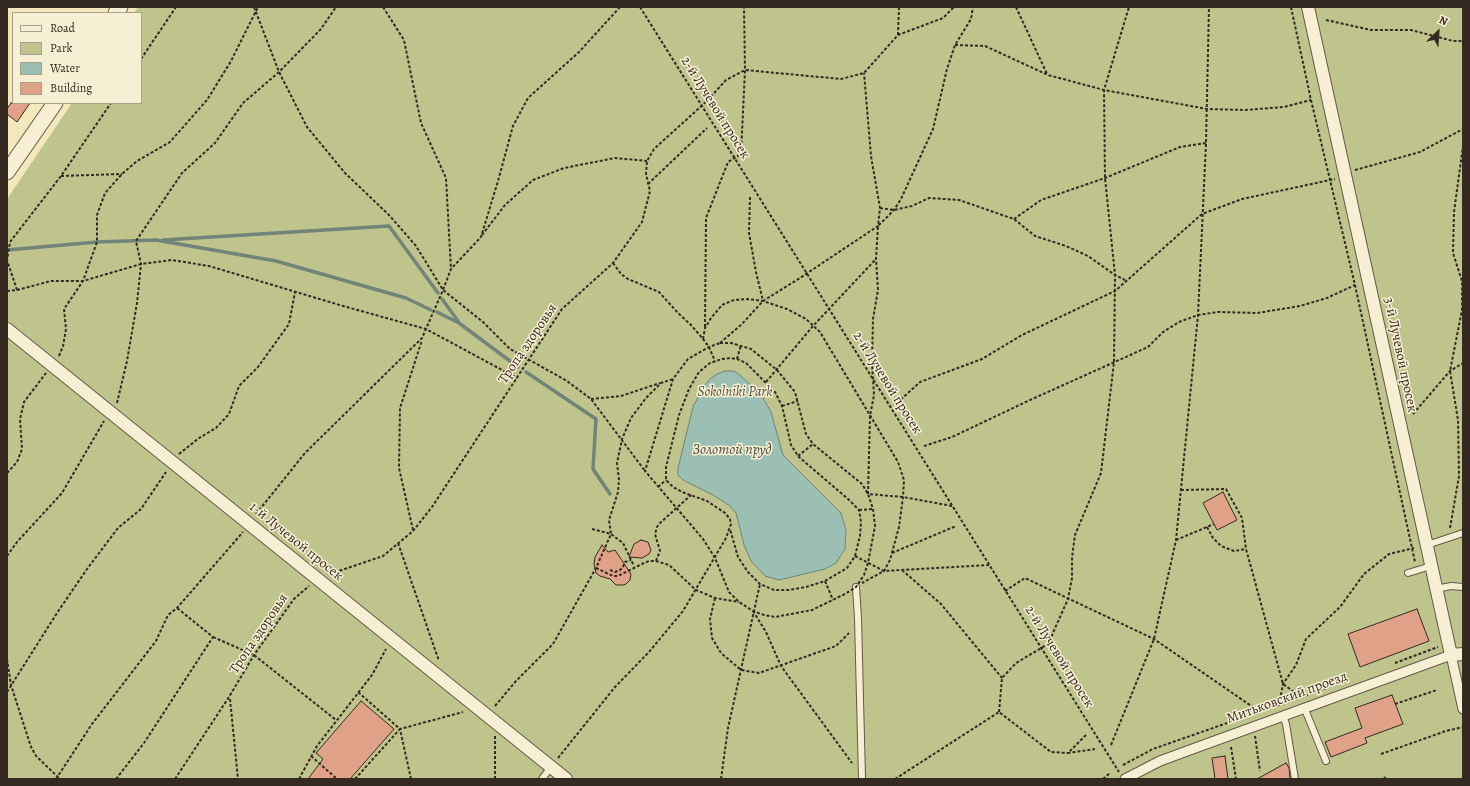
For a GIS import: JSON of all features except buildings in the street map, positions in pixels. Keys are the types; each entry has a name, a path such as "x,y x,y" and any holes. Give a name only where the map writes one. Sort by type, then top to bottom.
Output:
{"street":[{"name":"3-й Лучевой просек","path":"1308,7 1436,589 1454,651 1463,709"},
{"path":"7,172 54,104"},
{"name":"1-й Лучевой просек","path":"7,329 566,779"},
{"name":"Митьковский проезд","path":"1125,779 1160,761 1454,651"}],"lane":[{"path":"1427,545 1463,533"},
{"path":"1408,573 1431,566"},
{"path":"1436,589 1451,586 1463,586"},
{"path":"856,587 862,779"},
{"path":"1304,707 1326,762"},
{"path":"1283,716 1286,724 1295,779"},
{"path":"542,779 551,767"}],"path":[{"path":"142,57 176,7"},
{"path":"254,7 279,72 307,127 345,173 390,216 416,246 443,290 484,322 510,349 567,381 591,399 658,487 703,539 715,558 729,592 739,602 753,611 775,617 812,610 833,600 884,571 989,565"},
{"path":"7,473 17,462 22,449 20,419 24,402 59,356 64,346 66,329 64,309 83,281 97,242 97,215 105,193 122,174 137,161 170,142 207,100 231,61 258,7"},
{"path":"117,403 137,303 141,264 136,242 182,173 215,143 243,103 279,72 321,29 336,7"},
{"path":"383,7 404,40 422,123 446,178 451,269"},
{"path":"481,237 513,126 528,98 579,52 620,7"},
{"name":"2-й Лучевой просек","path":"640,7 1116,769"},
{"path":"703,339 705,328 706,218 728,162 741,154 745,70 744,7"},
{"path":"898,35 899,7"},
{"path":"413,531 399,468 400,408 422,338 451,269 481,237 505,205 533,180 564,168 615,158 647,161 654,149 702,105 726,80 745,70 841,79 864,73 898,35 943,18 954,7"},
{"path":"720,343 742,324 763,301 807,274 878,226 894,210 901,199 933,129 947,69 955,45 971,19 973,7"},
{"path":"1016,7 1048,75"},
{"path":"999,712 1002,678 1016,663 1048,644 1068,599 1072,578 1072,557 1075,535 1101,473 1114,362 1115,291 1115,275 1105,178 1104,90 1128,7"},
{"path":"1111,745 1154,638 1176,540 1198,315 1208,109 1209,7"},
{"path":"1292,7 1311,100 1329,181 1355,285 1417,570"},
{"path":"1326,20 1371,30 1411,30 1453,41 1463,40"},
{"path":"955,45 985,46 1048,75 1104,90 1208,109 1245,110 1284,107 1311,100"},
{"path":"864,73 871,156 880,208 876,258 878,290 873,319 872,363 874,396 870,416 868,494"},
{"path":"17,290 7,260 10,242 61,176 110,104"},
{"path":"648,184 707,128"},
{"path":"1358,168 1420,152 1463,129"},
{"path":"1014,219 1041,200 1105,178 1180,147 1206,143"},
{"path":"1449,533 1459,476 1458,420 1450,371 1462,310 1462,281 1453,252 1454,212 1463,146"},
{"name":"Тропа здоровья","path":"174,779 230,697 254,655 294,599 318,579 383,556 413,531 438,499 562,309 613,263 642,222 650,191 646,174 647,161"},
{"path":"61,176 122,174"},
{"path":"897,403 920,382 982,359 1022,335 1115,291 1202,214 1242,199 1329,181"},
{"path":"750,197 749,233 763,301"},
{"path":"880,208 894,210 912,206 929,198 959,200 1014,219 1035,236 1066,246 1088,256 1115,275 1126,280"},
{"path":"766,382 813,326 876,258"},
{"path":"7,291 17,290 51,281 83,281 141,264 172,260 209,266 426,329 517,378"},
{"path":"613,263 621,274 628,279 659,292 703,339 716,361"},
{"path":"924,446 952,437 1148,347 1162,332 1179,322 1198,315 1218,312 1257,313 1300,306 1327,298 1355,285"},
{"path":"7,692 56,613 118,528 141,509 179,453 199,438 216,428 229,414 239,386 258,367 289,324 295,292"},
{"path":"705,328 722,305 734,300 748,299 763,301 787,309 806,319 820,332 898,462 904,480 899,527 892,553 884,571"},
{"path":"7,658 11,685 32,747 36,756 58,778 92,724 156,641 168,615 177,608 242,533 305,453 422,338"},
{"path":"645,470 673,379 688,359 709,347 720,343 731,343 751,349 777,370 795,392 806,434 813,444 862,484 868,494 873,509 875,526 868,563 864,575 856,587"},
{"path":"737,359 741,345"},
{"path":"722,359 737,359 746,363 775,392 782,406 791,445 798,456 859,510 861,522 860,536 855,556 847,568 825,581 806,588 774,590 760,584 748,572 738,557 730,529 730,519 725,513 707,501 673,487 666,480 666,467 679,415 689,389 699,372 710,363 722,359"},
{"path":"1413,414 1450,371 1463,363"},
{"path":"591,399 621,396 673,379"},
{"path":"487,715 516,681 553,644 596,568 611,534 609,520 618,492 619,480 617,463 622,439 631,418 646,398 661,383"},
{"path":"782,406 798,401"},
{"path":"7,556 17,542 62,493 104,421"},
{"path":"798,456 813,444"},
{"path":"658,487 666,480"},
{"path":"1181,490 1226,489 1242,518 1246,549 1283,684 1301,697"},
{"path":"868,494 895,496 952,506"},
{"path":"656,561 660,551 655,534 657,527 691,495"},
{"path":"859,510 873,509"},
{"path":"1176,540 1214,524"},
{"path":"892,553 956,526"},
{"path":"1207,527 1213,538 1221,546 1234,551 1246,549"},
{"path":"592,529 611,534 623,543 634,566"},
{"path":"551,767 614,687 649,652 683,611 715,558 730,529"},
{"path":"398,543 441,665"},
{"path":"1279,705 1283,684 1296,665 1306,639 1340,607 1364,574 1389,554 1412,548"},
{"path":"855,556 884,571"},
{"path":"610,570 615,572 620,570 624,567 625,562 631,560"},
{"path":"596,568 618,576 634,566 649,561 656,561 669,565 696,590 715,598 739,602"},
{"path":"902,570 941,604 1002,678"},
{"path":"1005,591 1025,578 1154,638 1260,712"},
{"path":"825,581 833,600"},
{"path":"721,779 728,728 760,584"},
{"path":"715,598 710,619 712,638 721,653 741,670 759,673 836,646 848,635 858,618"},
{"path":"177,608 213,637 254,655 336,720"},
{"path":"753,611 766,632 781,666 855,768"},
{"path":"116,779 144,742 213,637"},
{"path":"298,779 317,746 372,675 386,649 393,640"},
{"path":"1392,664 1454,651"},
{"path":"1123,765 1153,749 1328,687"},
{"path":"1395,704 1437,690"},
{"path":"358,692 400,729 411,779"},
{"path":"230,697 238,779"},
{"path":"356,779 400,729 477,707"},
{"path":"999,712 1051,752 1068,753 1095,749"},
{"path":"895,779 999,712"},
{"path":"495,779 495,737 497,723"},
{"path":"1381,754 1446,731 1463,727"},
{"path":"1068,753 1086,735"},
{"path":"1254,735 1260,771"},
{"path":"1230,745 1236,779"},
{"path":"311,756 337,779"},
{"path":"1103,779 1110,773"}],"green space":[{"name":"Sokolniki Park","path":"138,7 1463,7 1463,779 7,779 7,199 71,104 142,104 142,12 135,12"}],"water":[{"name":"Золотой пруд","path":"725,371 734,371 740,375 762,396 771,412 783,455 841,513 846,530 845,549 836,563 825,569 779,580 765,576 751,561 744,545 736,513 730,506 713,495 683,480 678,475 678,468 693,407 704,386 710,379"}],"waterway":[{"path":"163,240 389,226 438,293"},
{"path":"7,250 97,242 156,240 276,261 406,298 431,310"},
{"path":"442,299 458,321"},
{"path":"437,312 459,323 518,367"},
{"path":"526,372 596,419 593,469 610,494"}]}
